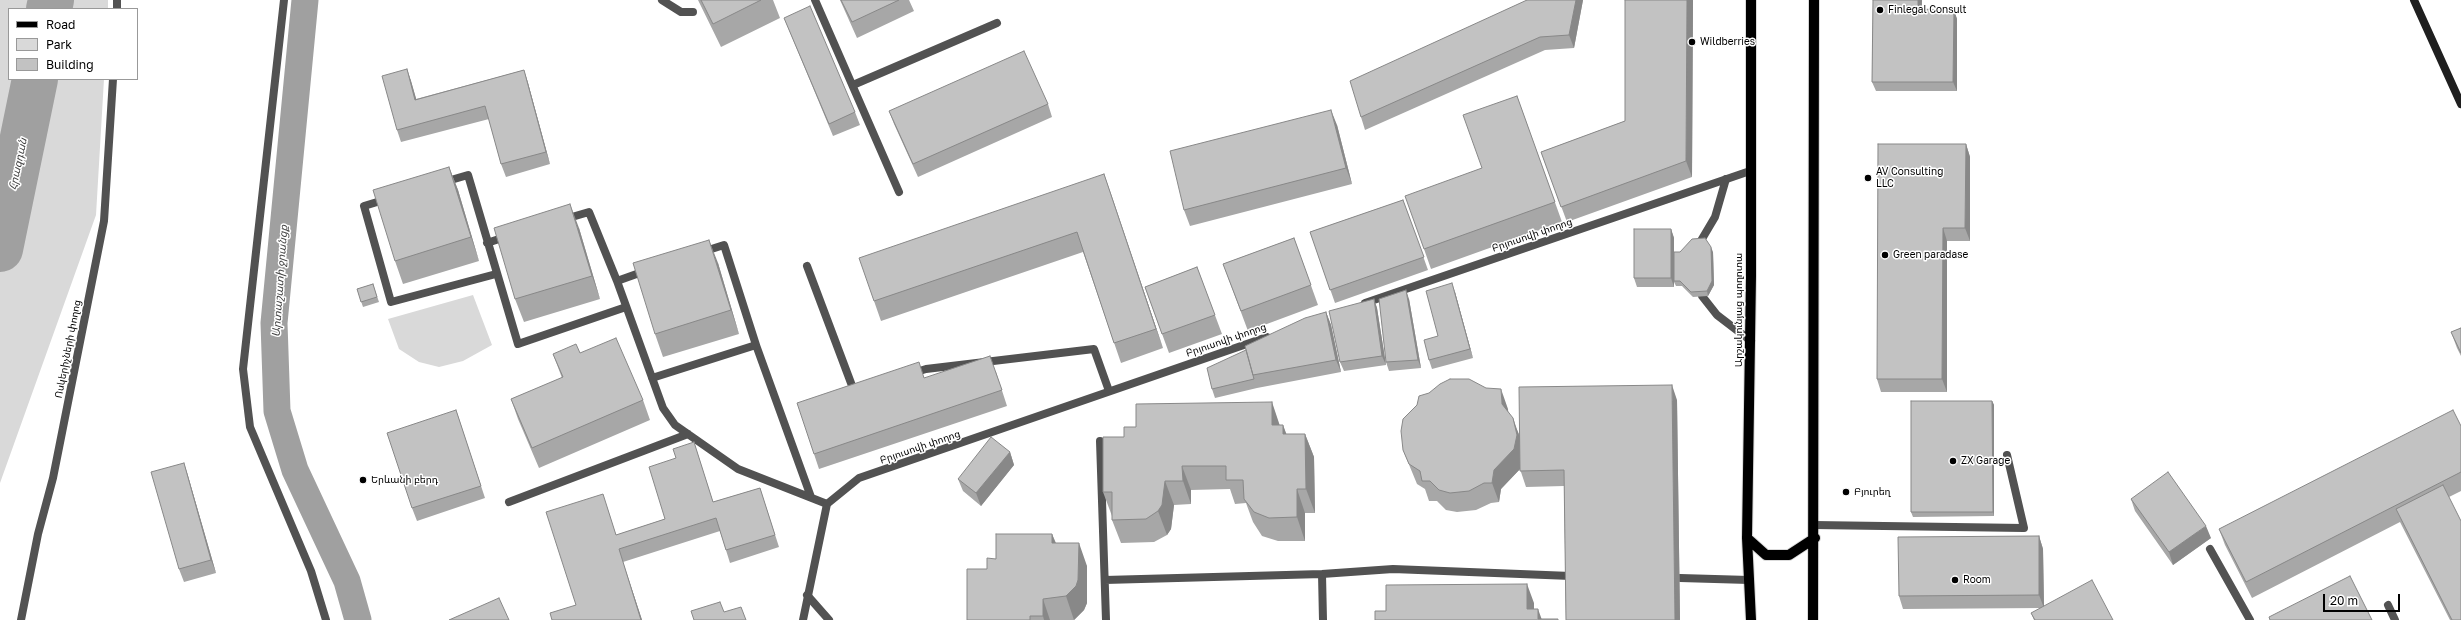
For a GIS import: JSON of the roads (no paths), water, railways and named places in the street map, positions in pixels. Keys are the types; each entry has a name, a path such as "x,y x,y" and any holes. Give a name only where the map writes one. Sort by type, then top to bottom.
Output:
{"main road":[{"name":"Արշակունյաց պողոտա","path":"1751,0 1751,341 1747,538 1751,620"},
{"path":"1813,620 1814,0"},
{"path":"1747,538 1766,555 1789,555 1814,538"}],"street":[{"path":"284,0 270,139 243,369 250,427 311,571 326,620"},
{"path":"662,0 682,12 694,12"},
{"path":"815,0 899,192"},
{"path":"2414,0 2461,104"},
{"path":"853,85 997,23"},
{"name":"Ոսկերիչների փողոց","path":"21,620 38,534 53,478 104,221 113,80"},
{"name":"Բրյուսովի փողոց","path":"1356,306 1750,171"},
{"path":"438,184 468,175 496,274 518,344 626,307"},
{"path":"1700,259 1699,244 1715,217 1726,179"},
{"path":"394,197 364,206 391,302 496,274"},
{"path":"553,223 589,212 617,281 663,408 675,425 738,469 827,504 803,620"},
{"path":"487,243 516,234"},
{"path":"695,255 724,245 756,345 811,497"},
{"path":"807,266 854,391 868,386"},
{"path":"617,281 652,269"},
{"path":"1701,274 1702,296 1717,316 1751,341"},
{"name":"Բրյուսովի փողոց","path":"827,504 859,478 1274,334"},
{"path":"652,378 756,345"},
{"path":"905,376 926,369 1094,349 1109,391"},
{"path":"509,502 688,434"},
{"path":"1100,441 1106,620"},
{"path":"1814,525 2024,528 2007,455"},
{"path":"2210,549 2250,620"},
{"path":"1105,580 1322,574 1393,569 1571,576"},
{"path":"1322,574 1323,620"},
{"path":"1680,578 1749,580"},
{"path":"807,595 829,620"},
{"path":"2388,605 2395,620"}],"waterway":[{"name":"Հրազդան","path":"49,8 51,0"},
{"name":"Արտաշատի ջրանցք","path":"305,0 274,323 277,411 295,470 347,581 358,620"},
{"name":"Հրազդան","path":"0,249 35,80"}],"place":[{"name":"Finlegal Consult","path":"1880,10"},
{"name":"Wildberries","path":"1692,42"},
{"name":"AV Consulting LLC","path":"1868,178"},
{"name":"Green paradase","path":"1885,255"},
{"name":"ZX Garage","path":"1953,461"},
{"name":"Երևանի բերդ","path":"363,480"},
{"name":"Բյուրեղ","path":"1846,492"},
{"name":"Room","path":"1955,580"}]}
